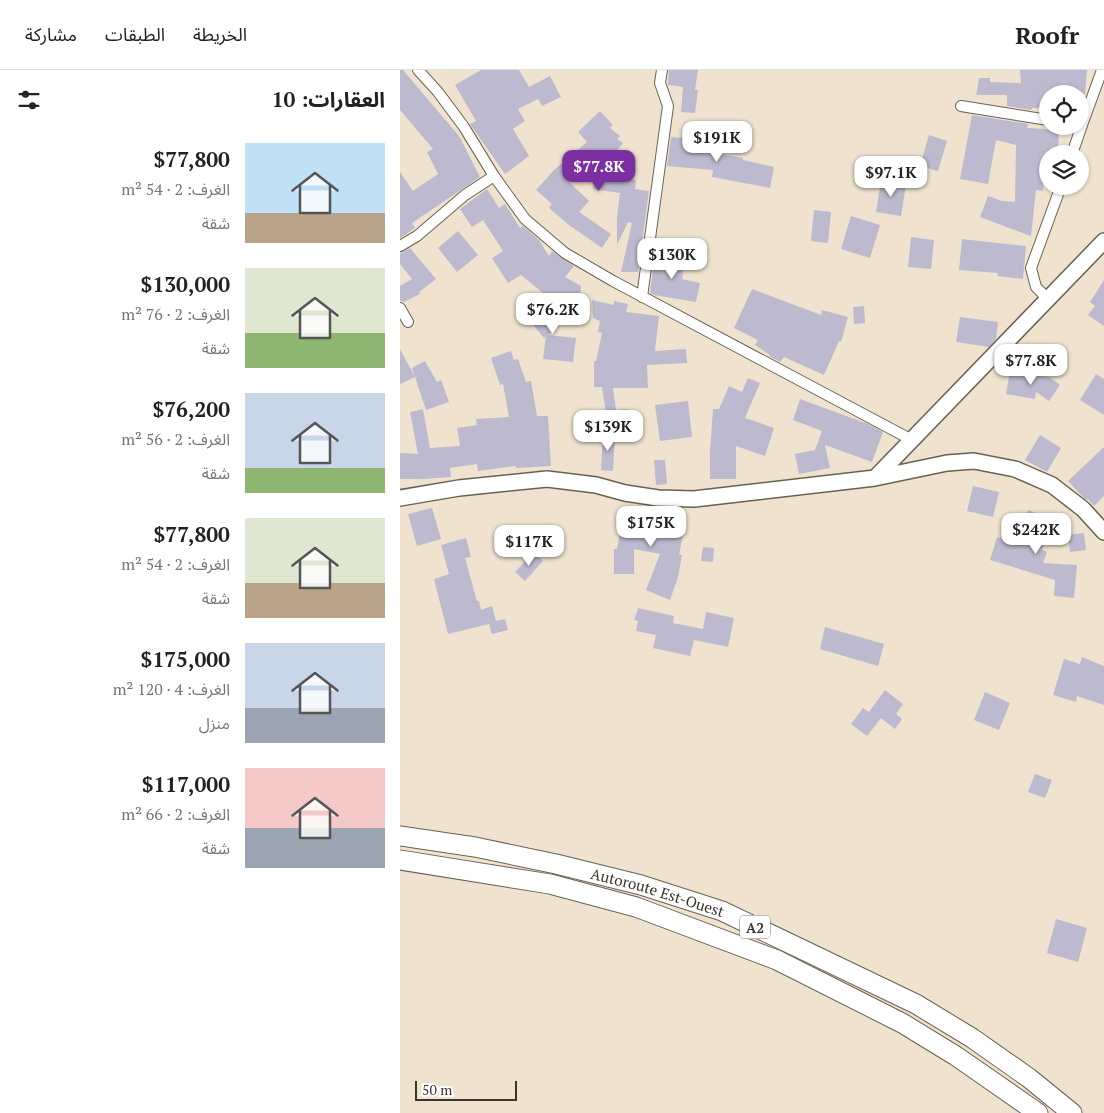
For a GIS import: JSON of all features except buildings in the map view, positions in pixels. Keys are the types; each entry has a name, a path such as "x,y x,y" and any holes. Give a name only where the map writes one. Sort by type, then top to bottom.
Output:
{"highway":[{"name":"Autoroute Est-Ouest","path":"400,836 475,847 556,864 641,885 722,910 916,1004 972,1038 1015,1068 1072,1113"},
{"name":"Autoroute Est-Ouest","path":"400,860 550,884 636,907 767,957 902,1022 956,1056 1038,1113"}],"main road":[{"path":"875,478 1104,241"},
{"path":"400,498 468,487 548,479 596,485 625,493 658,498 694,499 875,478 947,463 974,461 1015,469 1052,485 1083,509 1104,532"}],"street":[{"path":"418,70 438,92 464,127 494,176 525,220 565,253 912,440"},
{"path":"642,296 668,106 660,83 662,70"},
{"path":"1089,104 1102,70"},
{"path":"961,106 1039,119"},
{"path":"400,246 417,236 465,195 494,176"},
{"path":"1048,299 1036,286 1031,268 1057,195"},
{"path":"400,308 408,322"}]}
